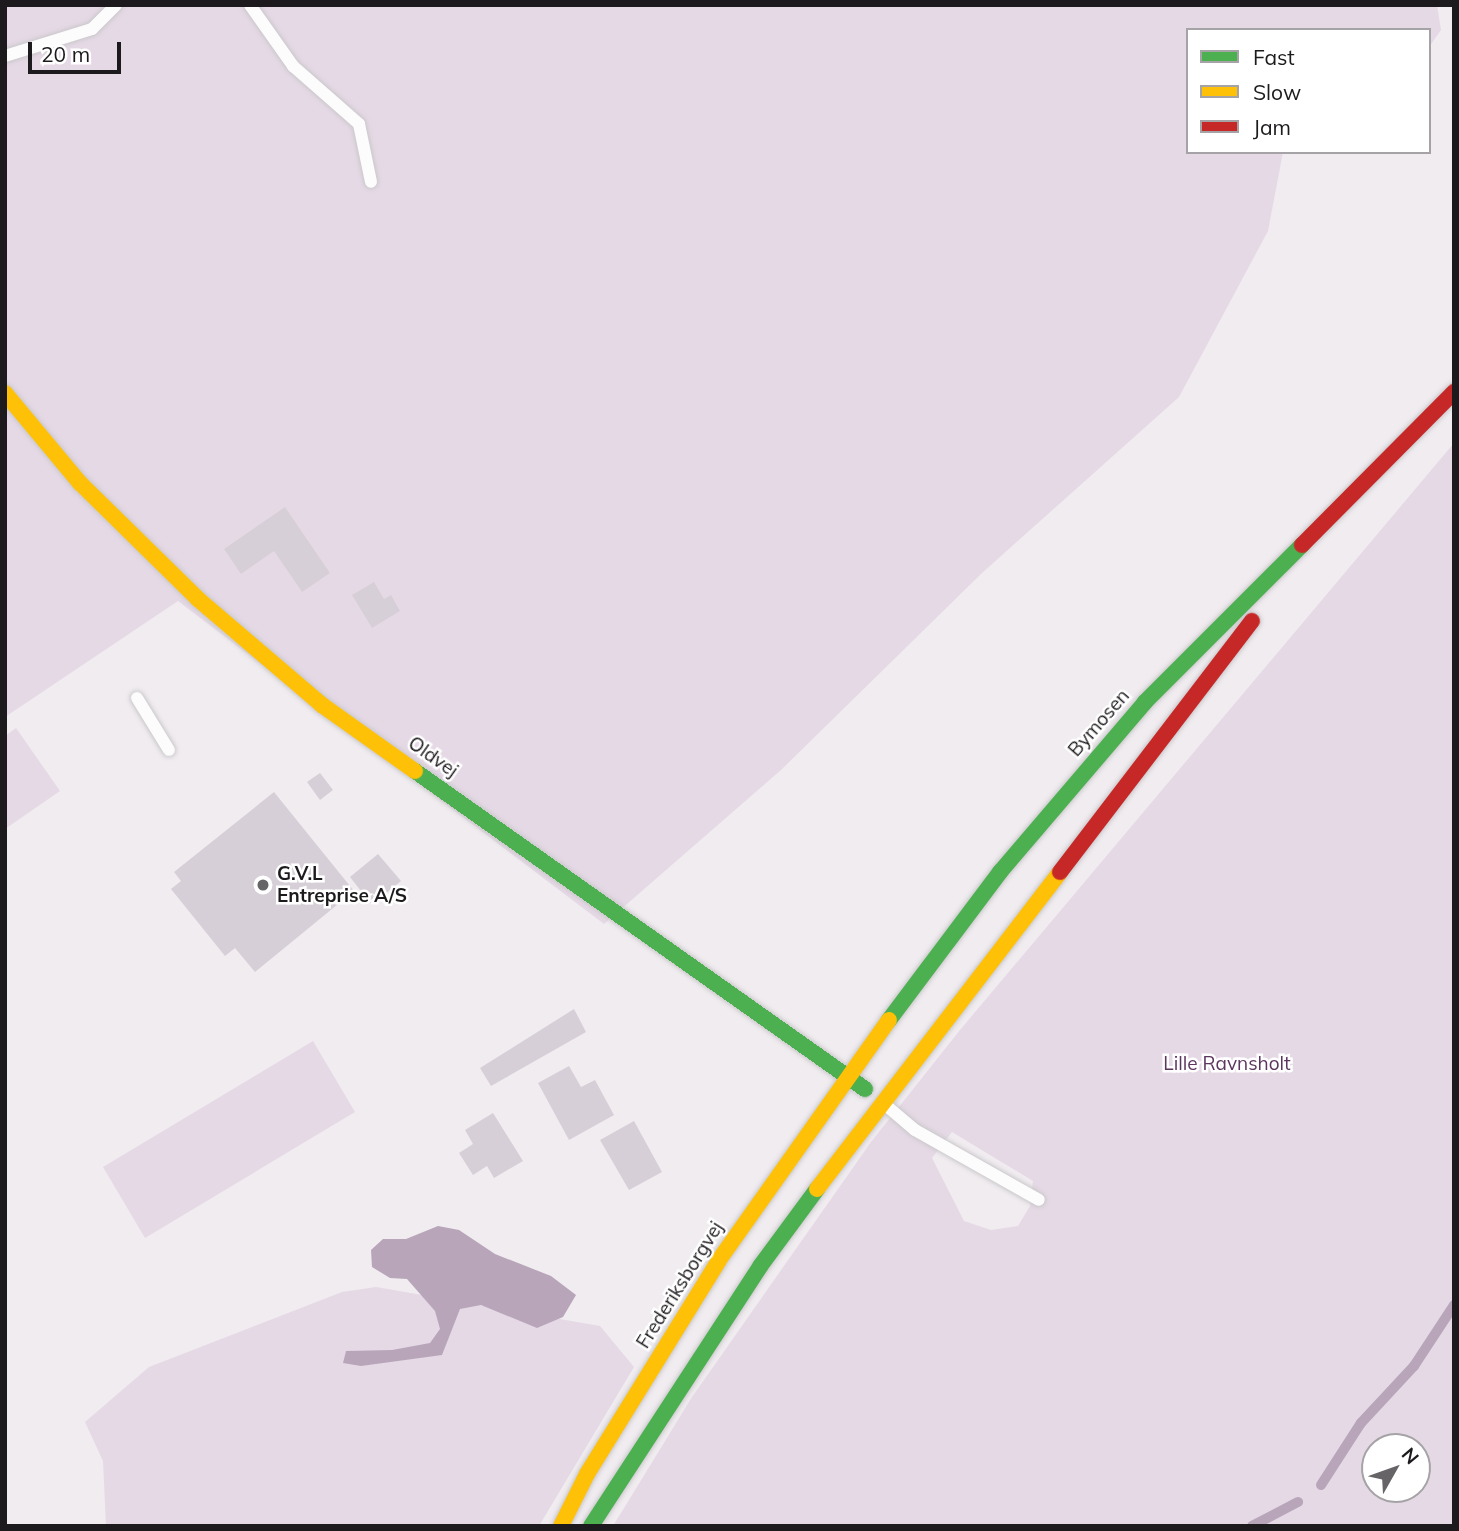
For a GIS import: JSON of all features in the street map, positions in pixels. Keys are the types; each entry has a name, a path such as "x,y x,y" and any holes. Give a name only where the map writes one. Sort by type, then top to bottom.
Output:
{"street":[{"name":"Bymosen","path":"847,1076 1000,872 1145,702 1454,392"},
{"name":"Oldvej","path":"5,393 80,483 158,561 322,705 882,1102"},
{"name":"Bymosen","path":"882,1102 1227,651 1417,427"},
{"name":"Frederiksborgvej","path":"561,1526 587,1474 719,1260 847,1076"},
{"path":"591,1526 761,1265 882,1102"}],"lane":[{"path":"5,56 92,29 116,5"},
{"path":"250,5 293,66 359,124 371,183"},
{"path":"137,698 169,750"},
{"path":"882,1102 915,1130 1039,1200"}],"green space":[{"path":"5,5 1437,5 1441,30 1431,44 1431,28 1186,28 1186,154 1283,154 1268,231 1179,397 982,573 781,770 604,924 178,601 5,717"},
{"name":"Lille Ravnsholt","path":"1454,443 1454,1526 613,1526 692,1397 871,1142 960,1030","holes":["952,1132 1033,1181 1030,1206 1018,1226 991,1230 964,1221 932,1158"]},
{"path":"16,728 60,791 5,829 5,736"},
{"path":"313,1041 355,1112 145,1238 103,1167"},
{"path":"376,1287 600,1326 634,1367 539,1526 106,1526 103,1461 85,1422 149,1367 342,1292"}],"shaded area":[{"path":"438,1226 459,1230 495,1254 551,1276 576,1295 563,1317 537,1328 481,1305 460,1309 442,1355 361,1366 343,1363 346,1351 392,1350 430,1343 440,1329 435,1311 407,1279 390,1278 372,1267 371,1250 383,1239 406,1239"}],"building":[{"path":"285,507 330,573 302,592 274,551 241,574 224,549"},
{"path":"374,582 384,599 391,595 400,611 372,628 352,595"},
{"path":"320,773 333,790 320,800 307,782"},
{"name":"G.V.L Entreprise A/S","path":"274,792 354,891 255,972 235,948 225,956 171,889 181,881 174,872"},
{"path":"378,854 401,881 372,905 350,877"},
{"path":"574,1009 586,1032 491,1086 480,1068"},
{"path":"569,1066 581,1087 595,1080 614,1115 569,1140 538,1083"},
{"path":"493,1113 523,1161 494,1178 487,1166 473,1175 459,1153 473,1144 465,1130"},
{"path":"634,1121 662,1172 629,1190 600,1140"}],"waterway":[{"path":"1321,1485 1361,1423 1414,1366 1454,1305"},
{"path":"1252,1526 1298,1502"}],"traffic: fast":[{"path":"889,1020 1000,872 1145,702 1302,545"},
{"path":"415,771 865,1089"},
{"path":"591,1526 761,1265 817,1189"}],"traffic: slow":[{"path":"5,393 80,483 198,599 322,705 415,771"},
{"path":"817,1189 1060,872"},
{"path":"561,1526 587,1474 719,1260 889,1020"}],"traffic: jam":[{"path":"1302,545 1454,392"},
{"path":"1060,872 1252,621"}],"place":[{"name":"G.V.L Entreprise A/S","path":"263,885"}]}
